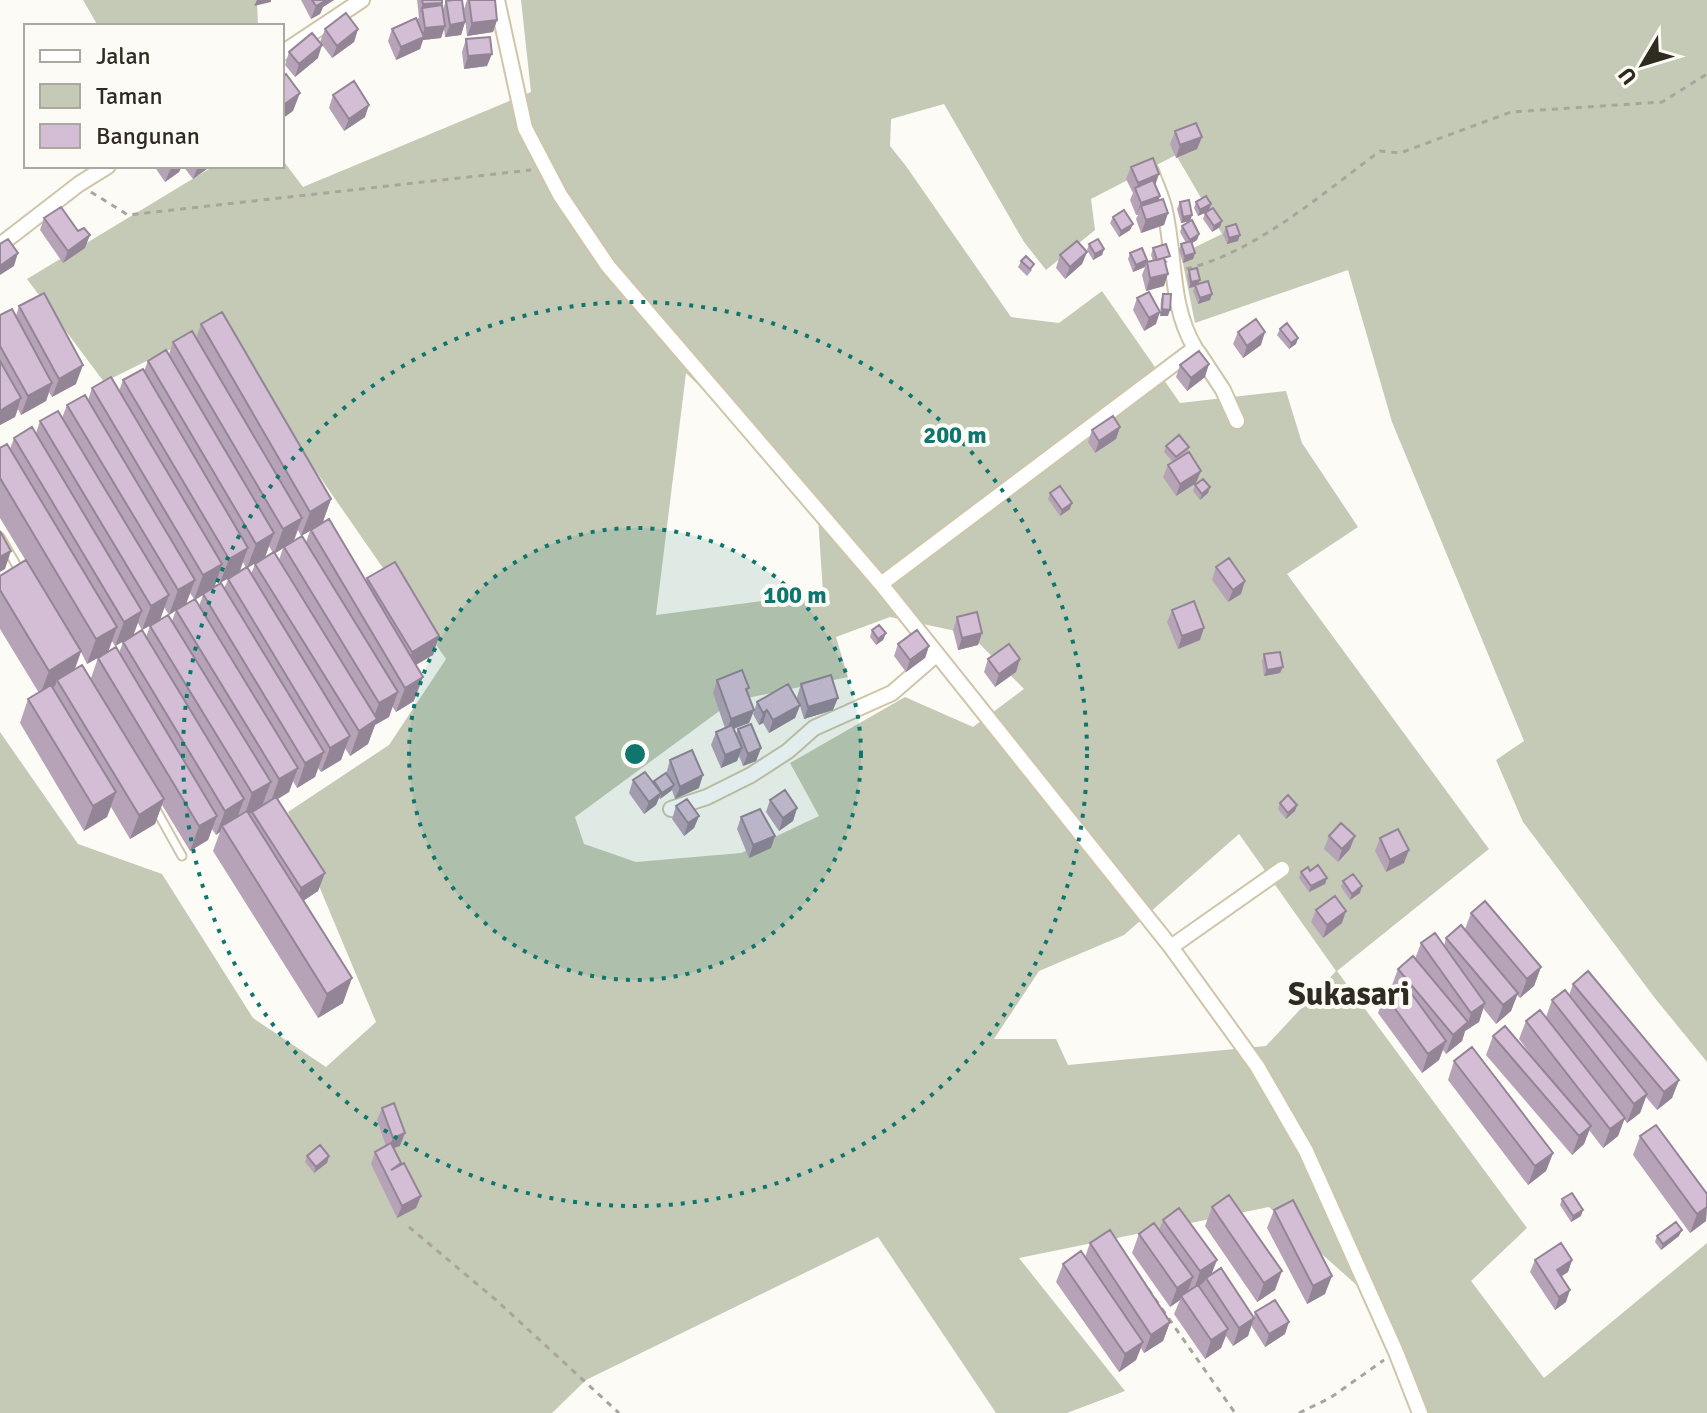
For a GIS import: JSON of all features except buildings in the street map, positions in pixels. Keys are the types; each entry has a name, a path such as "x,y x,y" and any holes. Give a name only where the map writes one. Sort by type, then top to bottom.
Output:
{"street":[{"path":"284,52 362,0"},
{"path":"497,0 525,128 560,195 608,266 881,584 1171,947 1257,1066 1306,1151 1420,1413"},
{"path":"0,245 105,168"},
{"path":"1151,171 1164,208 1183,328 1223,390 1237,421"},
{"path":"881,584 1195,348"},
{"path":"671,809 707,797 751,775 788,751 814,728 892,693 937,654"},
{"path":"1171,947 1282,869"}],"lane":[{"path":"0,537 22,576"},
{"path":"151,801 182,856"}],"path":[{"path":"1172,273 1209,263 1247,245 1380,151 1400,153 1511,112 1662,102 1707,74"},
{"path":"79,184 128,215 546,168"},
{"path":"409,1227 496,1300 619,1413"},
{"path":"1134,1268 1235,1413"},
{"path":"1299,1413 1330,1398 1396,1352"}],"green space":[{"path":"83,0 257,0 258,24 97,24"},
{"path":"521,0 1707,0 1707,1062 1654,997 1523,822 1496,760 1524,741 1392,422 1348,270 1195,323 1181,254 1222,234 1176,155 1091,199 1095,230 1046,270 1024,242 944,104 891,119 890,146 1011,317 1059,323 1102,291 1180,403 1286,391 1302,443 1358,527 1287,574 1489,849 1337,971 1527,1228 1471,1281 1544,1378 1707,1243 1707,1413 1427,1413 1388,1313 1269,1207 1019,1258 1125,1391 1067,1413 996,1413 878,1237 586,1380 552,1413 0,1413 0,732 78,844 162,874 253,1018 326,1067 376,1022 288,812 389,745 446,659 216,327 104,382 27,279 211,168 284,168 284,162 303,187 531,92","holes":["686,373 817,501 823,593 656,615","890,617 970,634 1024,689 973,727 905,697 790,763 819,816 741,853 636,862 584,844 575,817 733,701 848,677 836,637","1239,834 1336,971 1266,1046 1068,1065 1056,1039 994,1039 1039,971 1124,935"]}],"district":[{"name":"Sukasari","path":"1349,994"}]}
